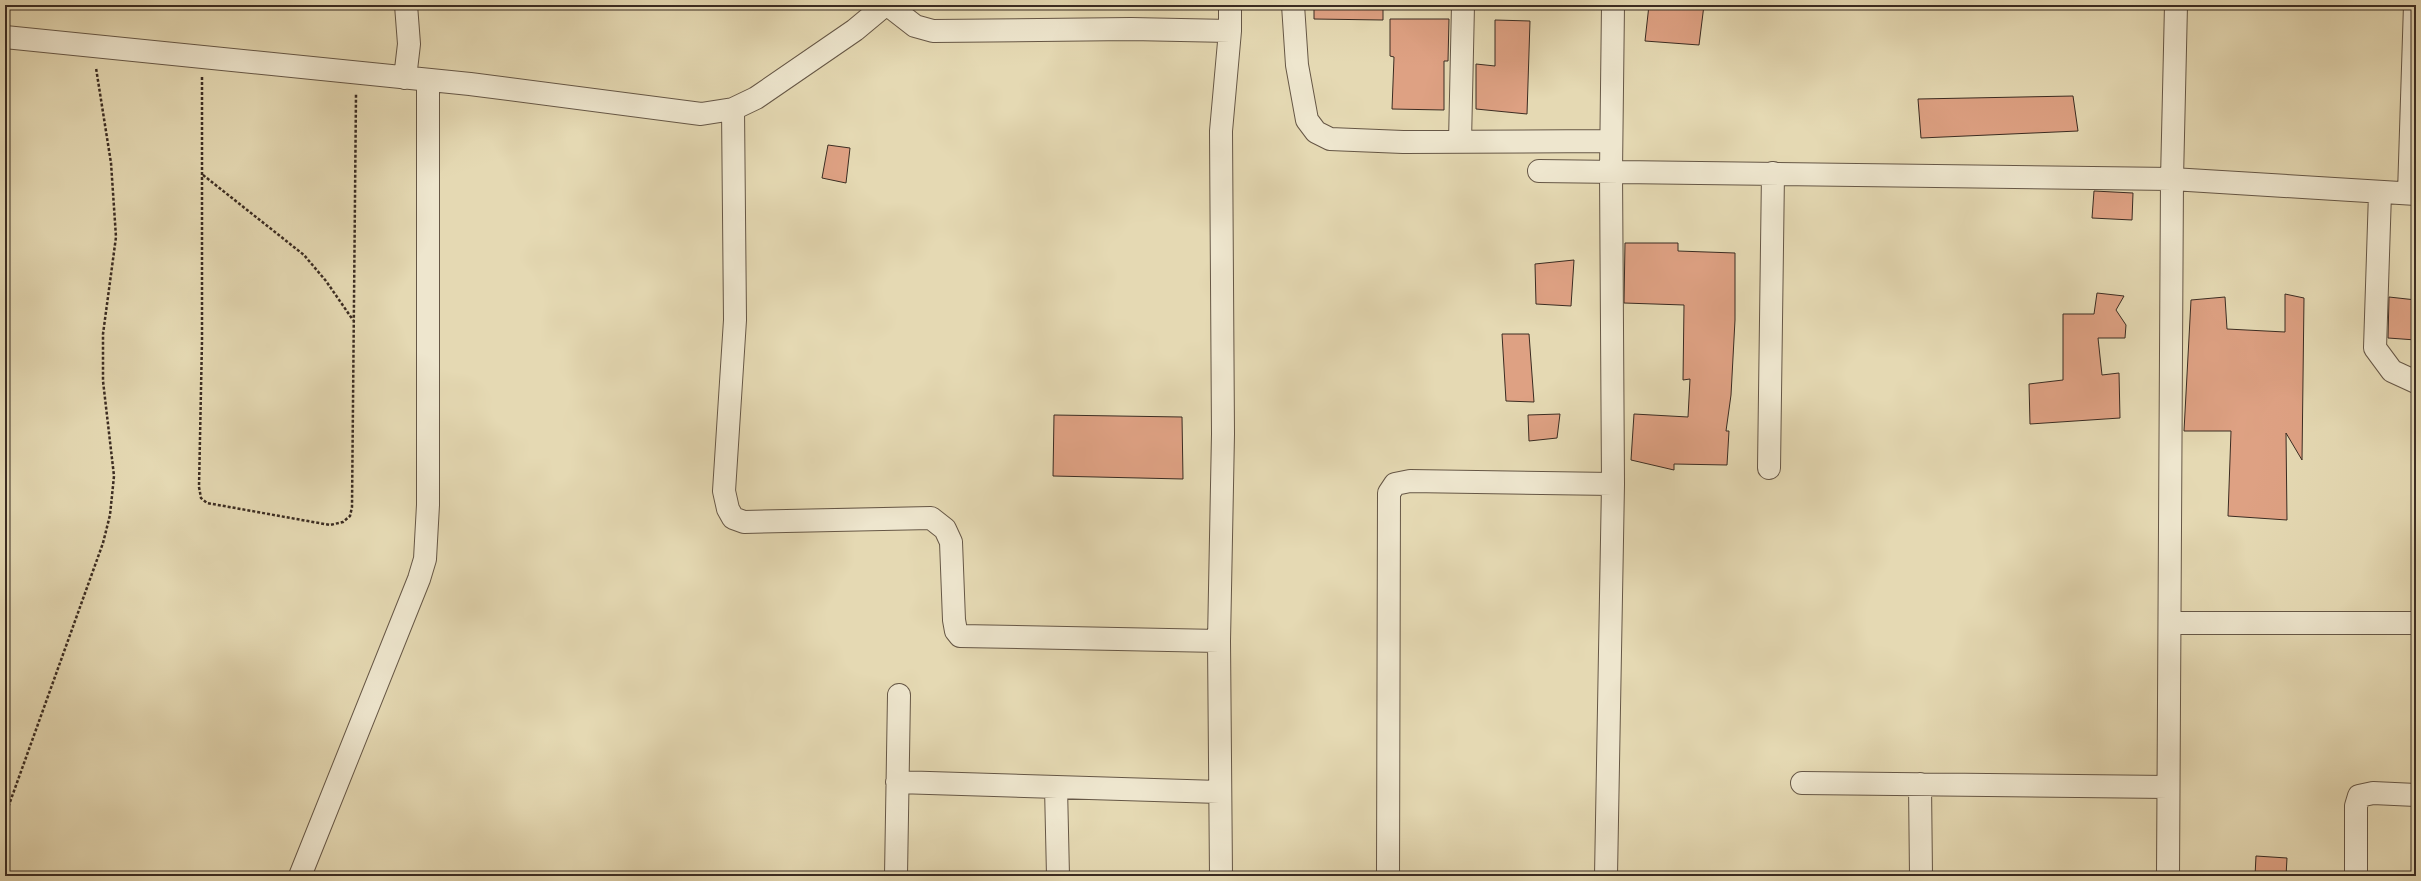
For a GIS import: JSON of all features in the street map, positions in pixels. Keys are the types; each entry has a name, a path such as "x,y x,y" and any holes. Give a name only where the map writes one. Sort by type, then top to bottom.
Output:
{"street":[{"path":"405,78 409,44 406,5"},
{"path":"5,37 596,99 695,114 717,113 733,109 756,98 855,30 886,5 915,26 932,31 1131,29 1230,31"},
{"path":"1221,876 1219,792 1219,641 1223,434 1221,131 1230,31 1230,5"},
{"path":"1293,5 1297,66 1307,120 1316,132 1330,139 1348,141 1611,142"},
{"path":"1460,142 1463,5"},
{"path":"1606,876 1613,484 1611,142 1613,5"},
{"path":"2168,876 2172,180 2176,5"},
{"path":"1540,171 1773,173 2172,180 2380,193 2413,193 2415,5"},
{"path":"300,876 419,579 425,559 428,505 428,81"},
{"path":"733,109 735,320 724,491 728,509 733,518 744,522 931,518 945,529 951,542 954,620 956,631 960,636 1219,641"},
{"path":"1769,468 1773,173"},
{"path":"2380,193 2375,348 2392,371 2416,382"},
{"path":"1388,876 1389,493 1395,484 1410,481 1613,484"},
{"path":"2170,623 2416,623"},
{"path":"896,876 899,696"},
{"path":"897,782 1219,792"},
{"path":"1802,783 2168,787"},
{"path":"1920,784 1921,876"},
{"path":"1056,787 1058,876"},
{"path":"2356,876 2356,806 2359,796 2372,793 2416,795"}],"path":[{"path":"5,816 103,544 110,515 114,476 103,381 103,334 116,237 111,163 103,106 92,46"},
{"path":"202,58 203,175 199,487 201,498 207,503 330,525 343,522 350,516 354,321 356,73"},
{"path":"203,175 304,255 326,281 354,321"}],"building":[{"path":"1314,5 1383,5 1383,20 1314,19"},
{"path":"1649,5 1704,5 1699,45 1645,41"},
{"path":"1390,19 1449,19 1448,61 1444,61 1444,110 1392,109 1394,57 1390,56"},
{"path":"1495,20 1530,21 1527,114 1476,109 1476,64 1495,66"},
{"path":"2073,96 2078,131 1921,138 1918,99"},
{"path":"828,145 850,148 846,183 822,178"},
{"path":"2094,191 2133,193 2132,220 2092,218"},
{"path":"1625,243 1678,243 1678,251 1735,253 1735,320 1731,395 1726,431 1729,431 1727,465 1674,464 1674,470 1631,460 1634,414 1688,417 1690,379 1683,380 1684,305 1624,303"},
{"path":"1574,260 1571,306 1536,304 1535,264"},
{"path":"2097,293 2124,296 2116,310 2126,325 2125,338 2098,338 2102,375 2119,373 2120,418 2030,424 2029,384 2063,380 2063,314 2094,314"},
{"path":"2285,294 2304,298 2302,460 2286,433 2287,520 2228,516 2231,431 2184,431 2191,300 2225,297 2227,329 2285,332"},
{"path":"2389,297 2416,300 2416,340 2388,338"},
{"path":"1502,334 1529,334 1534,402 1506,401"},
{"path":"1560,414 1557,438 1529,441 1528,415"},
{"path":"1054,415 1182,417 1183,479 1053,476"},
{"path":"2256,856 2287,858 2286,876 2255,876"}]}
